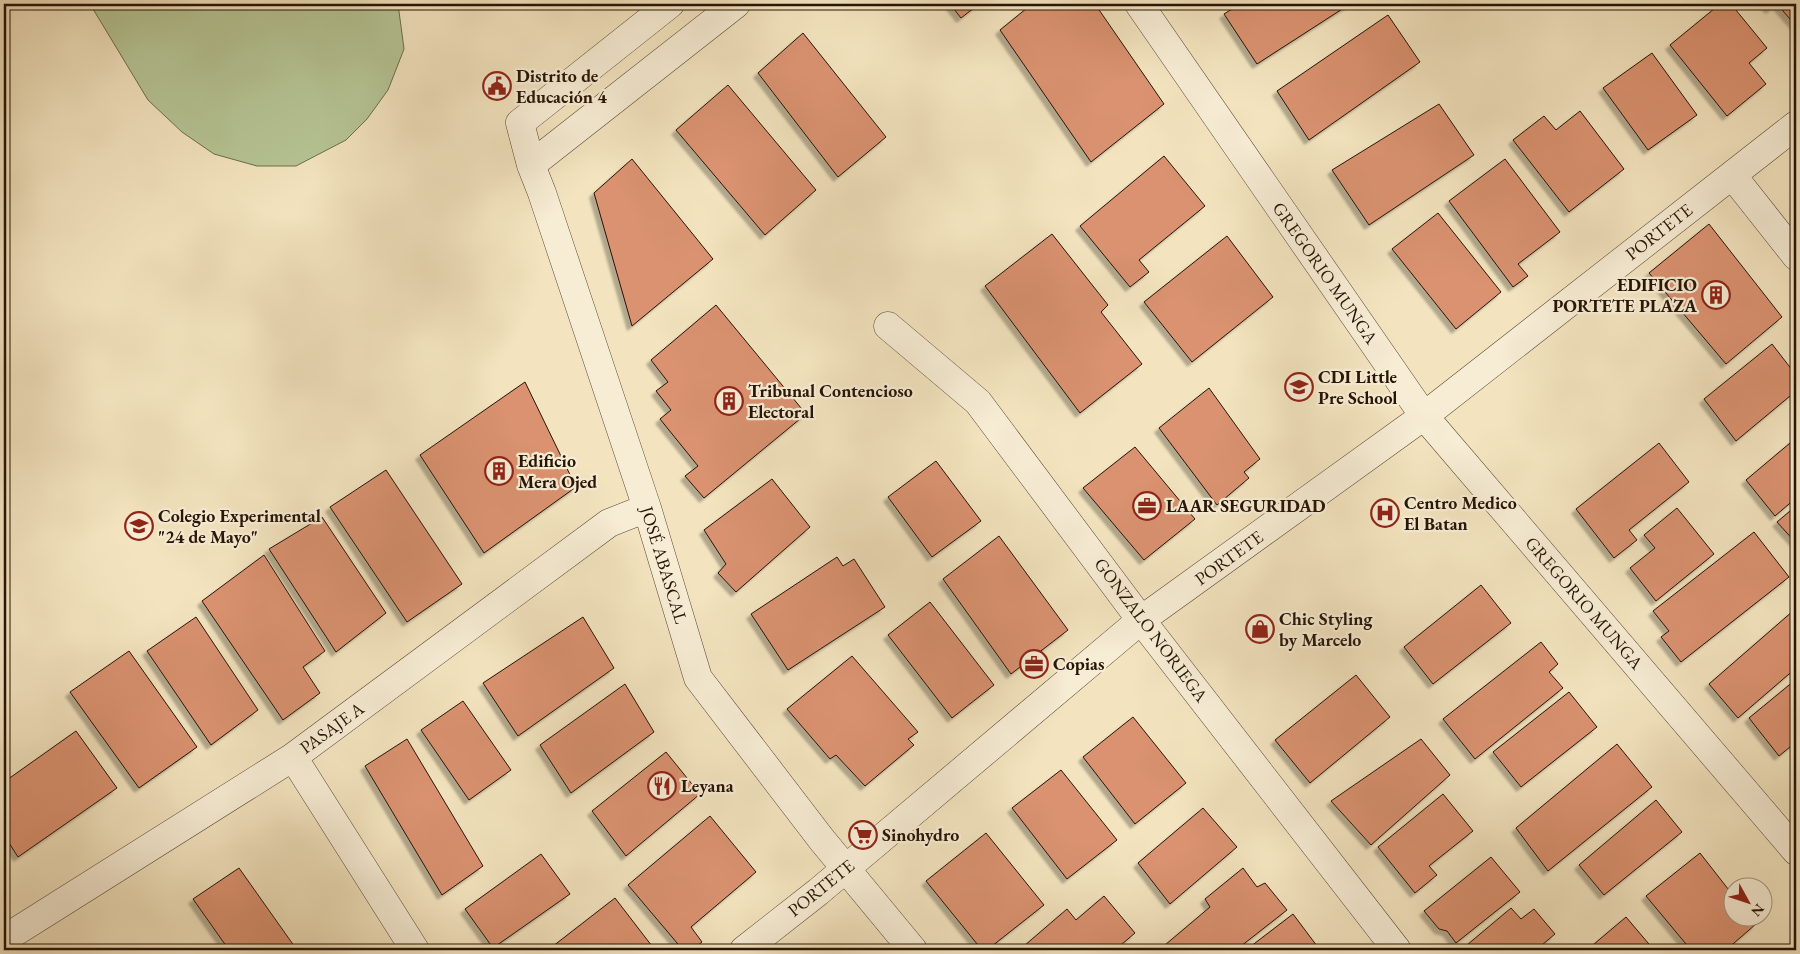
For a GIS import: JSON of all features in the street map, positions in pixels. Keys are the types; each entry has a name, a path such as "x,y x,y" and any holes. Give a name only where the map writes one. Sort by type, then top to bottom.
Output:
{"street":[{"name":"JOSÉ ABASCAL","path":"670,4 520,123 531,165 542,193 646,508 698,678 846,868 913,950"},
{"path":"531,165 736,4"},
{"name":"GREGORIO MUNGA","path":"1139,4 1424,416 1796,851"},
{"name":"PORTETE","path":"744,950 846,868 1141,620 1424,416 1796,124"},
{"path":"1732,175 1796,256"},
{"name":"GONZALO NORIEGA","path":"888,326 978,402 1141,620 1397,950"},
{"name":"PASAJE A","path":"9,936 293,757 609,523 646,508"},
{"path":"293,757 415,950"}],"green space":[{"path":"90,4 398,4 404,49 388,90 367,119 346,140 296,166 257,166 214,154 182,132 148,100"}],"building":[{"path":"950,4 979,4 961,18"},
{"path":"1032,4 1095,4 1164,104 1091,162 1000,30"},
{"path":"1240,4 1350,4 1257,64 1224,14"},
{"path":"1720,4 1731,4 1767,48 1749,63 1766,84 1727,116 1670,45"},
{"path":"1765,4 1777,4 1770,9"},
{"path":"1777,4 1796,4 1796,26"},
{"path":"1388,15 1420,62 1309,140 1277,91"},
{"path":"803,33 886,137 838,177 758,73"},
{"path":"1652,53 1697,115 1648,150 1603,88"},
{"path":"728,85 816,190 765,235 676,130"},
{"path":"1439,104 1474,155 1369,225 1332,170"},
{"path":"1580,111 1624,169 1569,212 1513,140 1544,116 1556,130"},
{"path":"1164,156 1205,206 1139,260 1149,272 1130,287 1080,226"},
{"path":"632,159 713,259 632,326 594,193"},
{"path":"1505,159 1560,232 1518,264 1528,276 1513,287 1449,201"},
{"path":"1438,213 1501,292 1456,329 1392,249"},
{"name":"EDIFICIO PORTETE PLAZA","path":"1709,224 1782,317 1726,364 1649,273"},
{"path":"1052,234 1108,305 1101,312 1142,364 1080,413 985,286"},
{"path":"1227,236 1273,297 1192,362 1144,302"},
{"name":"Tribunal Contencioso Electoral","path":"716,305 806,414 704,498 685,476 698,466 660,419 671,410 656,391 668,382 651,360"},
{"path":"1772,344 1796,375 1796,391 1736,441 1704,399"},
{"name":"Edificio Mera Ojed","path":"525,382 576,487 484,553 420,455"},
{"path":"1209,388 1260,459 1244,472 1249,478 1217,505 1159,428"},
{"path":"1796,438 1796,498 1775,516 1746,480"},
{"path":"1659,443 1689,482 1629,530 1637,540 1614,558 1576,509"},
{"path":"1135,447 1195,519 1144,560 1083,488"},
{"path":"936,461 981,521 932,557 888,497"},
{"path":"386,470 462,584 407,622 330,507"},
{"path":"772,479 810,527 736,592 718,573 726,564 704,530"},
{"path":"1796,506 1796,543 1777,522"},
{"path":"1677,508 1714,554 1656,601 1630,568 1655,548 1644,535"},
{"path":"322,517 386,613 336,652 269,549"},
{"path":"1754,532 1789,577 1681,662 1661,637 1669,631 1653,611"},
{"path":"999,536 1068,630 1011,674 943,579"},
{"path":"264,555 325,651 303,667 320,693 283,720 202,601"},
{"path":"837,557 843,566 854,559 885,607 788,670 751,614"},
{"path":"1481,585 1511,623 1433,684 1404,647"},
{"path":"930,602 994,685 952,718 888,635"},
{"path":"1793,611 1796,615 1796,668 1738,718 1709,684"},
{"path":"196,617 258,710 211,745 147,651"},
{"path":"583,617 614,668 518,736 483,683"},
{"path":"1541,642 1558,664 1549,672 1563,688 1475,759 1443,719"},
{"path":"129,651 197,747 139,788 70,692"},
{"path":"852,656 918,732 908,739 914,745 865,786 836,755 830,759 787,709"},
{"path":"1356,675 1390,717 1310,783 1275,740"},
{"path":"1794,681 1796,684 1796,742 1779,756 1749,718"},
{"path":"625,684 654,732 571,793 540,745"},
{"path":"1569,692 1597,727 1521,787 1493,752"},
{"path":"463,701 511,770 469,800 421,730"},
{"path":"1133,717 1186,783 1135,824 1083,757"},
{"path":"76,731 117,788 18,857 4,835 4,782"},
{"path":"407,739 483,866 442,895 365,766"},
{"path":"1421,739 1450,775 1371,845 1331,801"},
{"path":"1617,744 1652,787 1548,871 1516,828"},
{"path":"666,752 700,794 626,856 592,811"},
{"path":"1061,770 1117,840 1067,879 1012,808"},
{"path":"1443,794 1473,831 1429,866 1437,875 1415,893 1378,847"},
{"path":"1656,800 1682,832 1604,895 1579,865"},
{"path":"1203,808 1237,847 1170,904 1138,863"},
{"path":"710,816 756,872 691,927 702,942 692,950 683,950 628,885"},
{"path":"986,833 1044,905 987,950 982,950 926,881"},
{"path":"1700,853 1722,881 1722,926 1754,926 1726,950 1691,950 1646,896"},
{"path":"541,854 570,894 493,948 465,909"},
{"path":"1491,857 1520,892 1456,943 1447,931 1439,929 1424,911"},
{"path":"239,868 297,950 229,950 193,899"},
{"path":"1243,868 1257,887 1265,883 1287,910 1236,950 1169,950 1165,945 1210,907 1205,899"},
{"path":"1104,896 1135,933 1115,950 1028,950 1024,946 1067,909 1076,920"},
{"path":"615,898 655,950 548,950"},
{"path":"1511,908 1521,919 1534,909 1555,934 1536,950 1461,950"},
{"path":"1293,914 1320,950 1246,950"},
{"path":"1626,917 1654,950 1587,950"}],"place":[{"name":"Distrito de Educación 4","path":"497,86"},
{"name":"EDIFICIO PORTETE PLAZA","path":"1716,295"},
{"name":"CDI Little Pre School","path":"1299,387"},
{"name":"Tribunal Contencioso Electoral","path":"729,401"},
{"name":"Edificio Mera Ojed","path":"499,471"},
{"name":"LAAR SEGURIDAD","path":"1147,506"},
{"name":"Centro Medico El Batan","path":"1385,513"},
{"name":"Colegio Experimental \"24 de Mayo\"","path":"139,526"},
{"name":"Chic Styling by Marcelo","path":"1260,629"},
{"name":"Copias","path":"1034,664"},
{"name":"Leyana","path":"662,786"},
{"name":"Sinohydro","path":"863,835"}]}
